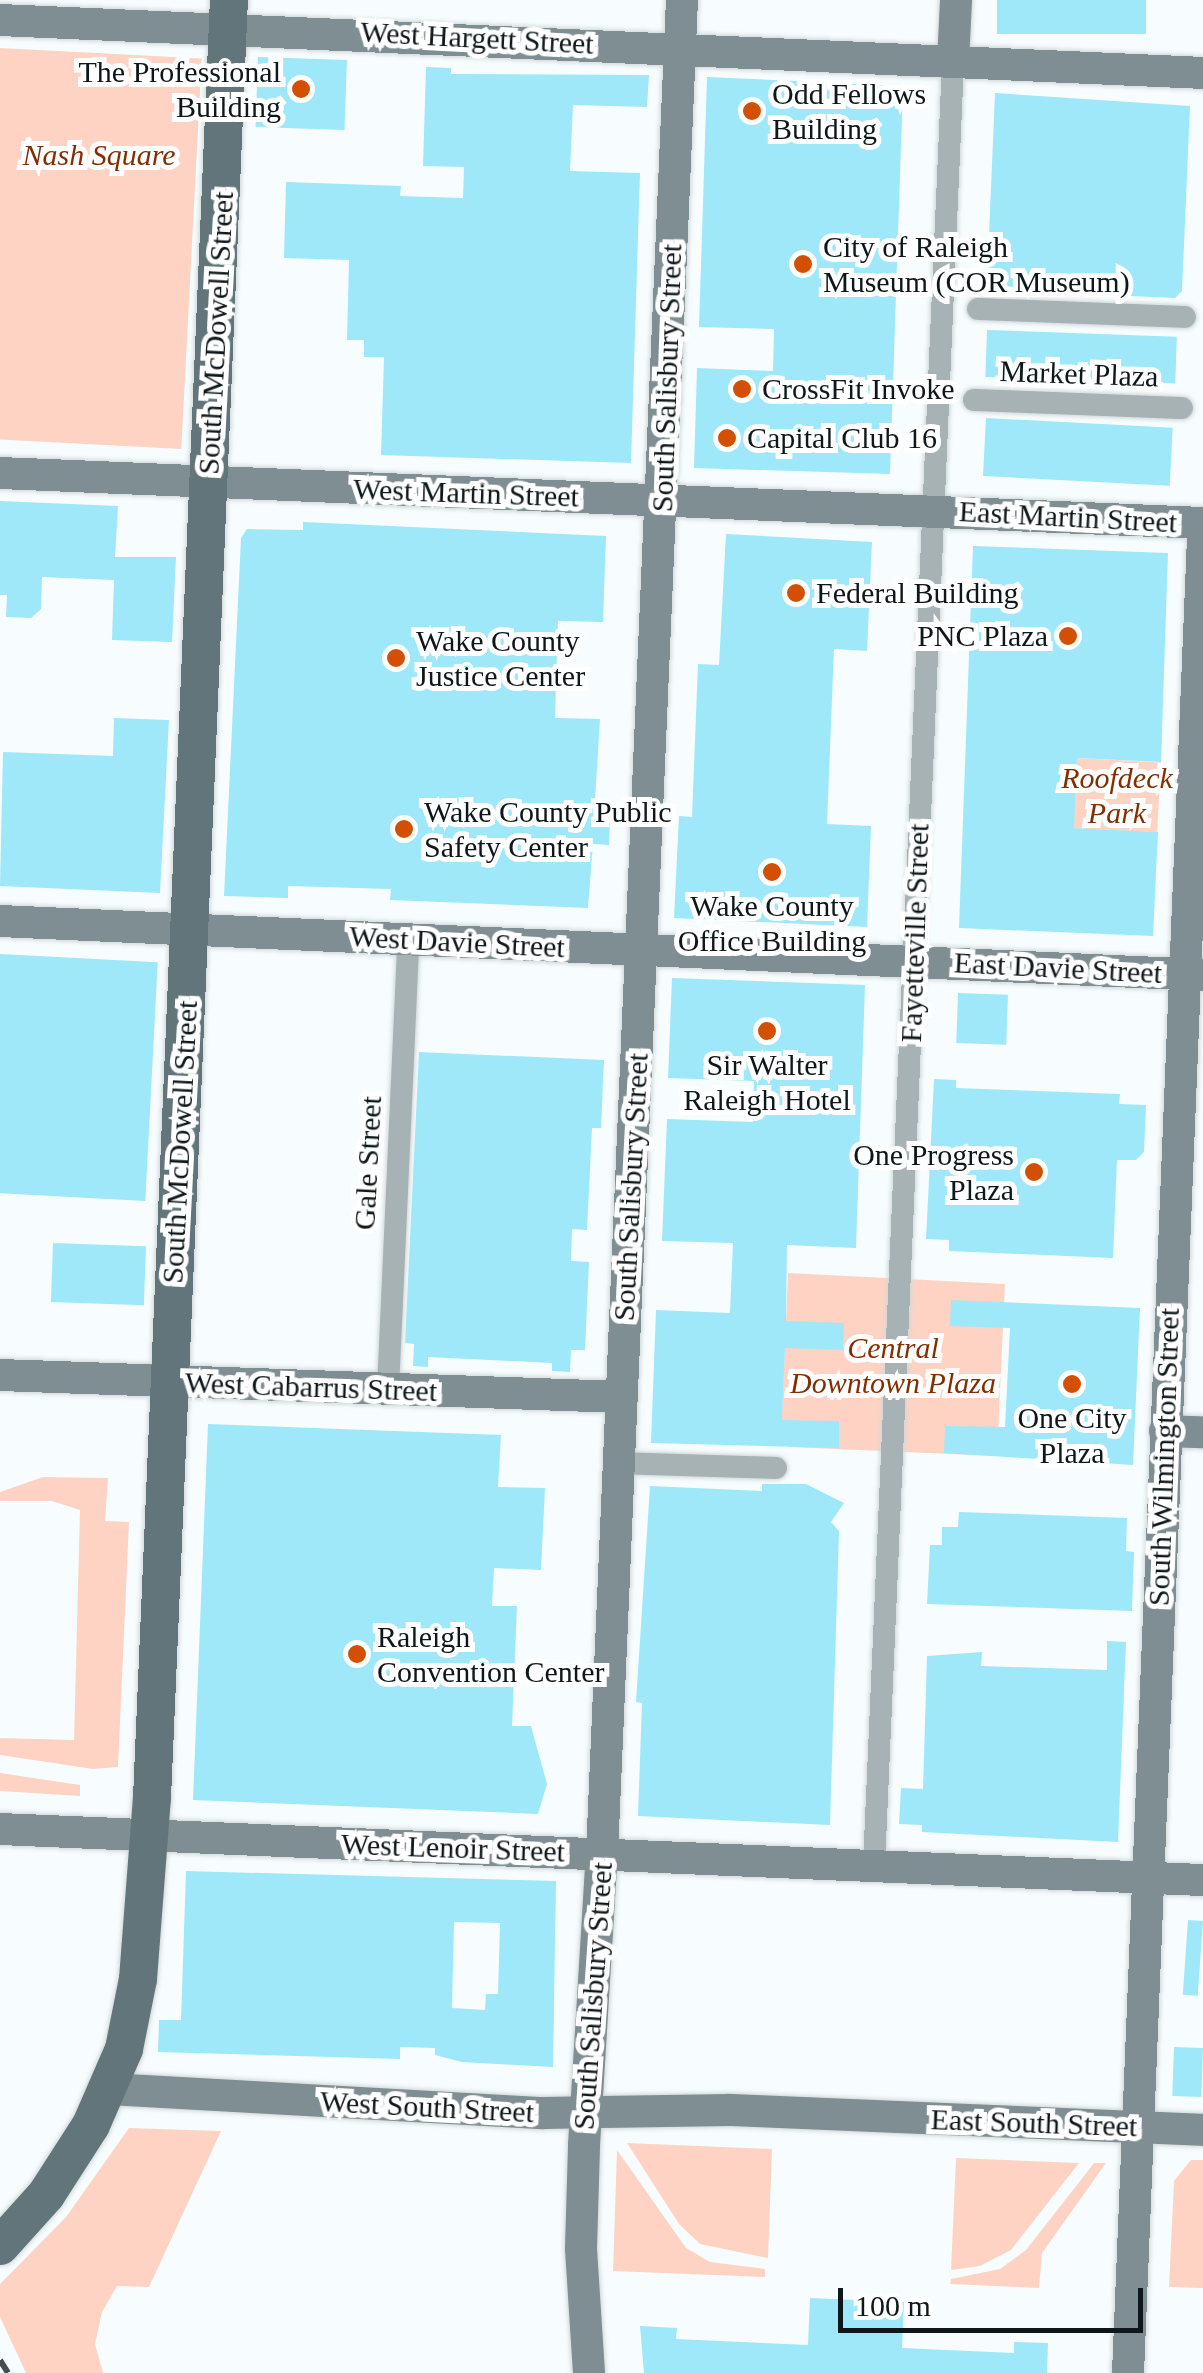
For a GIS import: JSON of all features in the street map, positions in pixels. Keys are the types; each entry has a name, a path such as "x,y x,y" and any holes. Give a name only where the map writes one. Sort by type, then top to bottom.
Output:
{"main road":[{"name":"South McDowell Street","path":"0,2246 46,2195 108,2089 138,1979 149,1836 229,14"}],"street":[{"name":"South Salisbury Street","path":"589,2373 581,2248 602,1854 682,0"},
{"name":"Fayetteville Street","path":"874,1866 956,0"},
{"name":"West Hargett Street","path":"0,20 229,14 680,48 1203,73"},
{"path":"978,309 1185,317"},
{"name":"Market Plaza","path":"974,400 1182,408"},
{"name":"West Martin Street","path":"0,474 933,510"},
{"name":"East Martin Street","path":"933,510 1203,523"},
{"name":"South Wilmington Street","path":"1128,2373 1165,1431 1194,975 1203,540"},
{"name":"West Davie Street","path":"0,922 914,962"},
{"name":"Gale Street","path":"388,1389 408,940"},
{"name":"East Davie Street","path":"914,962 1194,975"},
{"name":"West Cabarrus Street","path":"0,1375 622,1397"},
{"path":"1165,1431 1203,1432"},
{"path":"618,1464 776,1468"},
{"name":"West Lenoir Street","path":"0,1829 1203,1880"},
{"name":"West South Street","path":"108,2089 588,2110 865,2116"},
{"name":"East South Street","path":"865,2116 1203,2130"}],"green space":[{"name":"Nash Square","path":"0,48 202,59 181,449 0,440"},
{"name":"Roofdeck Park","path":"1077,758 1161,762 1157,832 1073,828"},
{"name":"Central Downtown Plaza","path":"788,1273 1005,1284 997,1456 789,1447 781,1439"},
{"path":"43,1477 108,1478 105,1521 129,1522 118,1767 93,1769 0,1755 0,1738 74,1740 80,1510 52,1501 0,1501 0,1492"},
{"path":"0,1773 80,1785 80,1796 0,1791"},
{"path":"129,2128 221,2131 149,2287 117,2286 102,2312 95,2344 103,2373 26,2373 0,2317 0,2284 66,2217"},
{"path":"627,2143 772,2149 768,2258 700,2244 679,2224"},
{"path":"617,2150 686,2248 710,2262 765,2269 765,2277 613,2271"},
{"path":"956,2158 1079,2163 1011,2250 980,2266 951,2270"},
{"path":"1191,2160 1203,2160 1203,2288 1169,2287 1174,2181"},
{"path":"1094,2163 1106,2163 1042,2253 1039,2288 950,2284 951,2279 1000,2269 1026,2250"}],"building":[{"path":"997,0 1146,0 1146,34 997,34"},
{"name":"The Professional Building","path":"258,57 347,60 345,130 256,127"},
{"path":"426,67 451,68 451,74 649,75 647,107 573,105 570,171 640,173 631,463 381,455 384,357 364,357 364,340 347,340 349,260 284,258 286,182 401,186 400,196 463,198 464,167 423,166"},
{"path":"707,77 903,86 890,474 694,468 697,368 773,371 774,329 699,327"},
{"path":"995,93 1190,106 1182,291 1175,298 993,290 987,283"},
{"path":"987,330 1177,337 1175,384 985,377"},
{"path":"986,418 1173,428 1170,486 983,476"},
{"path":"0,501 118,506 115,557 176,557 172,642 112,640 114,580 42,577 41,609 31,618 6,617 7,595 0,595"},
{"path":"303,522 606,536 603,622 558,621 555,718 600,719 594,816 610,817 609,845 593,844 588,908 390,900 391,889 288,886 288,898 224,896 241,538 247,529 303,530"},
{"path":"726,534 872,542 867,651 834,649 827,824 871,826 867,927 674,918 679,816 692,817 698,664 719,665"},
{"path":"973,546 1168,553 1161,762 1077,758 1074,828 1158,832 1153,936 959,928"},
{"path":"114,718 169,720 160,893 0,886 3,752 113,756"},
{"path":"0,954 158,962 145,1201 0,1193"},
{"path":"672,978 865,985 856,1248 787,1245 786,1321 844,1323 843,1350 785,1348 782,1420 839,1421 839,1448 651,1443 656,1310 730,1313 733,1243 662,1241 667,1119 753,1122 754,1081 668,1078"},
{"path":"958,993 1008,995 1006,1045 956,1043"},
{"path":"419,1052 604,1060 601,1128 592,1128 587,1230 572,1229 571,1261 589,1262 585,1350 571,1350 570,1372 552,1371 552,1363 428,1357 428,1367 413,1366 414,1344 405,1343"},
{"name":"One Progress Plaza","path":"934,1079 956,1080 956,1088 1120,1094 1119,1104 1146,1105 1144,1152 1136,1160 1117,1160 1113,1258 949,1251 949,1240 926,1239"},
{"path":"53,1243 146,1246 144,1305 51,1302"},
{"name":"One City Plaza","path":"951,1300 1140,1308 1133,1465 944,1453 945,1426 1005,1427 1010,1328 950,1326"},
{"name":"Raleigh Convention Center","path":"208,1424 501,1435 498,1487 545,1488 541,1570 494,1568 492,1606 517,1606 512,1726 531,1726 547,1784 538,1814 193,1800"},
{"path":"762,1484 806,1484 844,1503 831,1522 839,1531 830,1825 638,1816 642,1703 636,1702 650,1486 762,1491"},
{"path":"959,1512 1127,1518 1126,1551 1134,1552 1132,1611 927,1604 930,1545 942,1545 942,1527 958,1527"},
{"path":"1107,1641 1126,1642 1118,1842 922,1832 922,1825 899,1824 901,1788 923,1789 927,1656 982,1652 981,1666 1107,1670"},
{"path":"186,1871 556,1881 553,2067 462,2062 435,2055 435,2048 400,2047 400,2059 158,2052 159,2020 181,2020","holes":["454,1922 500,1923 498,1994 486,1994 485,2010 452,2008"]},
{"path":"1188,1920 1203,1921 1198,1996 1183,1995"},
{"path":"1174,2047 1203,2048 1201,2097 1172,2096"},
{"path":"810,2298 904,2302 902,2348 1014,2353 1014,2342 1048,2343 1047,2373 644,2373 640,2326 677,2328 676,2339 808,2345"}],"railway":[{"path":"0,2360 8,2373"}],"place":[{"name":"The Professional Building","path":"301,89"},
{"name":"Odd Fellows Building","path":"752,111"},
{"name":"City of Raleigh Museum (COR Museum)","path":"803,264"},
{"name":"CrossFit Invoke","path":"742,389"},
{"name":"Capital Club 16","path":"727,438"},
{"name":"Federal Building","path":"796,593"},
{"name":"PNC Plaza","path":"1068,636"},
{"name":"Wake County Justice Center","path":"396,658"},
{"name":"Wake County Public Safety Center","path":"404,829"},
{"name":"Wake County Office Building","path":"772,872"},
{"name":"Sir Walter Raleigh Hotel","path":"767,1031"},
{"name":"One Progress Plaza","path":"1034,1172"},
{"name":"One City Plaza","path":"1072,1384"},
{"name":"Raleigh Convention Center","path":"357,1654"}]}
